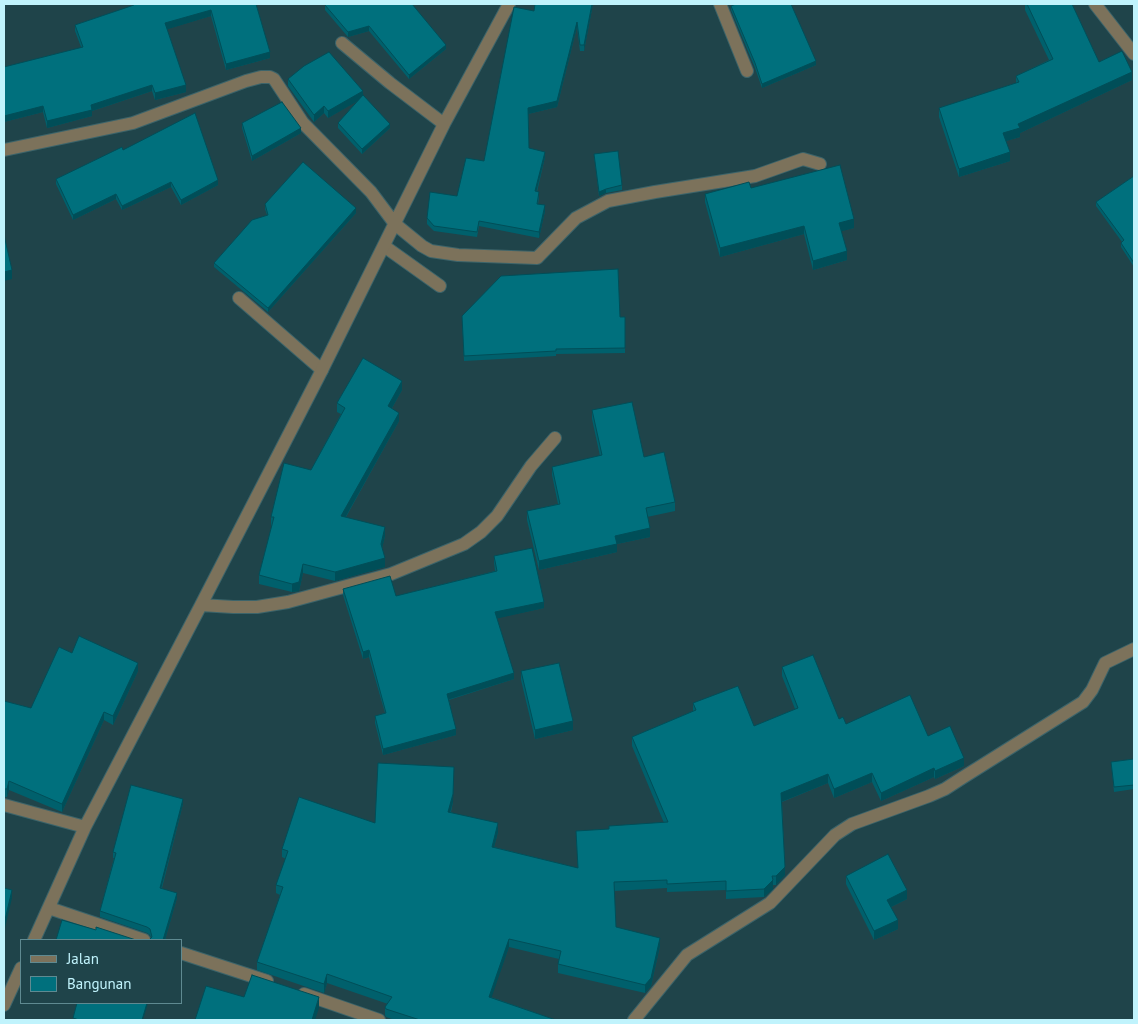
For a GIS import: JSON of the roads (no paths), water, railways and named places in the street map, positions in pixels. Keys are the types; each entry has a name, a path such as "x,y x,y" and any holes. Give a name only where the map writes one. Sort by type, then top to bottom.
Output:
{"street":[{"path":"34,939 85,827 202,605 322,370 444,124 509,4"},
{"path":"720,4 746,72"},
{"path":"1095,4 1134,54"},
{"path":"342,43 444,124"},
{"path":"4,150 133,123 246,81 270,77 274,79 303,123 371,192 395,224 422,246 431,251 458,255 537,258 576,218 608,201 755,176 803,159 820,164"},
{"path":"384,246 440,286"},
{"path":"239,298 322,370"},
{"path":"202,605 233,608 257,607 288,602 391,574 464,544 481,532 497,516 532,466 556,438"},
{"path":"634,1020 687,955 770,903 835,835 852,824 929,796 954,784 1083,702 1092,690 1105,663 1134,649"},
{"path":"4,805 85,827"},
{"path":"49,908 141,939"},
{"path":"182,953 287,988 354,1016 379,1020"},
{"path":"4,1005 20,970"}]}
